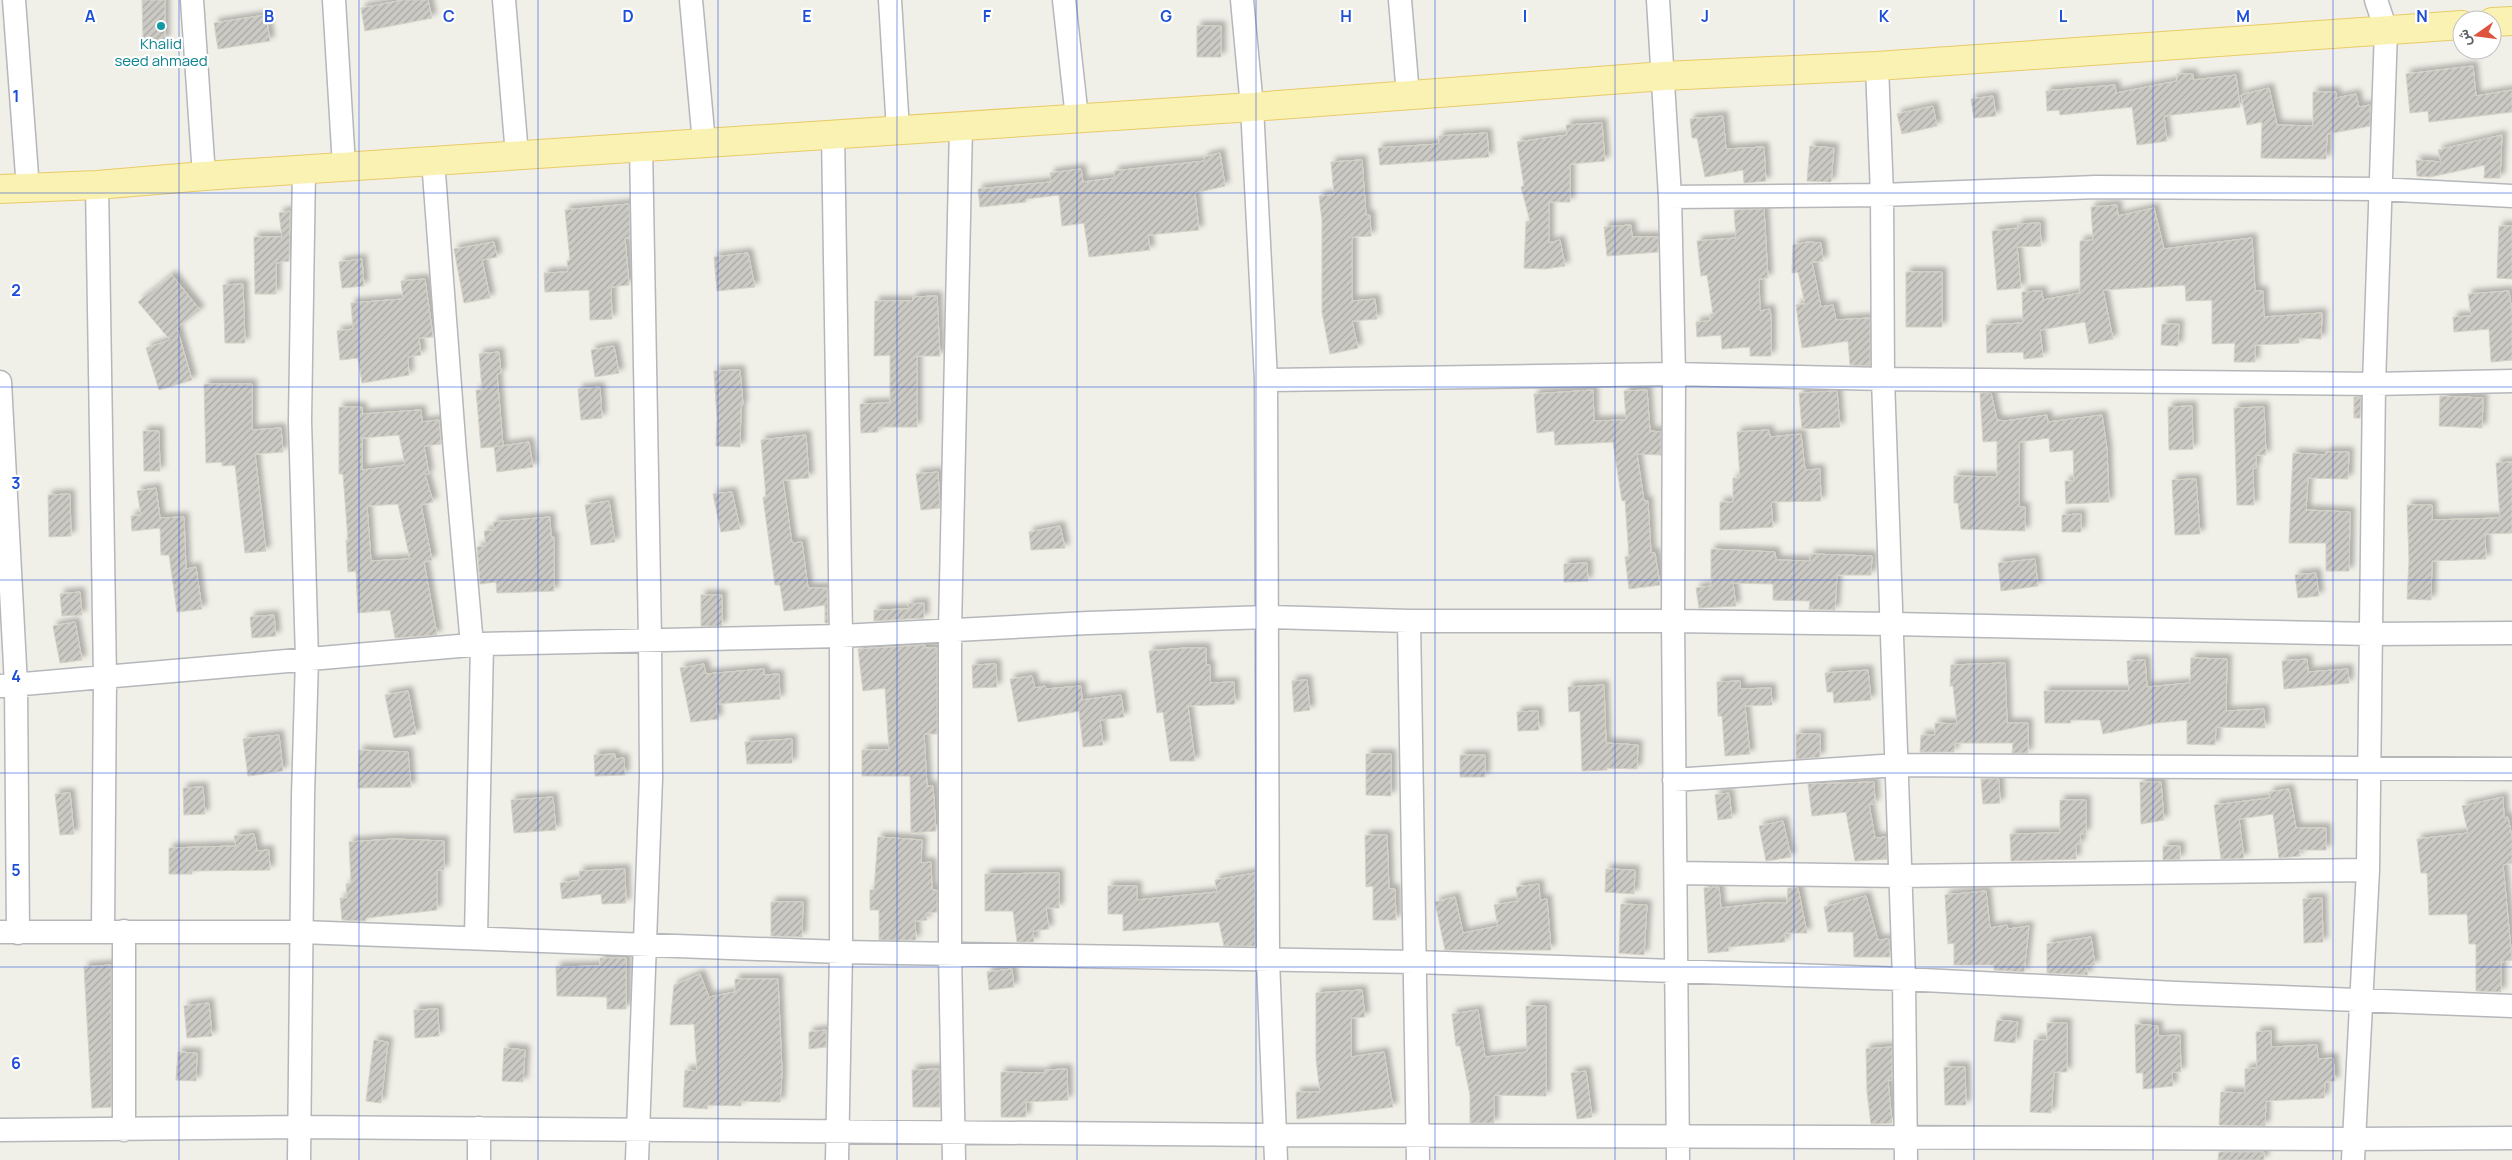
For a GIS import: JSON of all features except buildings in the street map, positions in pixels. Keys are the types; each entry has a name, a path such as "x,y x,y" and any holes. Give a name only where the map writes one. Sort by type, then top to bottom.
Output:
{"main road":[{"path":"0,189 97,185 517,154 1252,107 1664,76 1877,66 2452,25"}],"street":[{"path":"14,0 28,189"},
{"path":"192,0 204,176"},
{"path":"334,0 344,166"},
{"path":"504,0 517,154"},
{"path":"691,0 704,143"},
{"path":"890,0 898,130"},
{"path":"1064,0 1077,118"},
{"path":"1242,0 1252,107 1266,380 1268,960 1276,1160"},
{"path":"1400,0 1408,95"},
{"path":"1658,0 1670,197 1674,374 1673,621 1678,1160"},
{"path":"2354,1150 2368,870 2374,384 2379,189 2386,30 2376,0"},
{"path":"1877,66 1882,195 1883,379 1904,979 1906,1160"},
{"path":"954,1160 950,954 950,630 960,126"},
{"path":"833,133 841,636 841,952 837,1160"},
{"path":"637,1160 650,778 650,639 641,146"},
{"path":"433,160 454,453 477,645 476,937"},
{"path":"299,1160 301,932 307,658 300,420 304,169"},
{"path":"97,185 105,678 114,931 124,1130"},
{"path":"1670,197 1882,195 2096,187 2379,189 2512,196"},
{"path":"1266,380 1674,374 1883,379 2374,384 2512,381"},
{"path":"0,382 8,685 9,933 114,931 301,932 841,952 1415,962 1904,979 2512,1006"},
{"path":"8,685 477,645 650,639 841,636 1267,617 1409,621 1673,621 1893,624 2371,634 2512,633"},
{"path":"1409,621 1418,1160"},
{"path":"1674,780 1897,765 2512,769"},
{"path":"1676,873 1900,876 2368,870"},
{"path":"0,1130 300,1127 837,1132 1906,1137 2354,1150 2512,1138"},
{"path":"479,1160 480,1128"}],"place":[{"name":"Khalid seed ahmaed","path":"161,26"}]}
